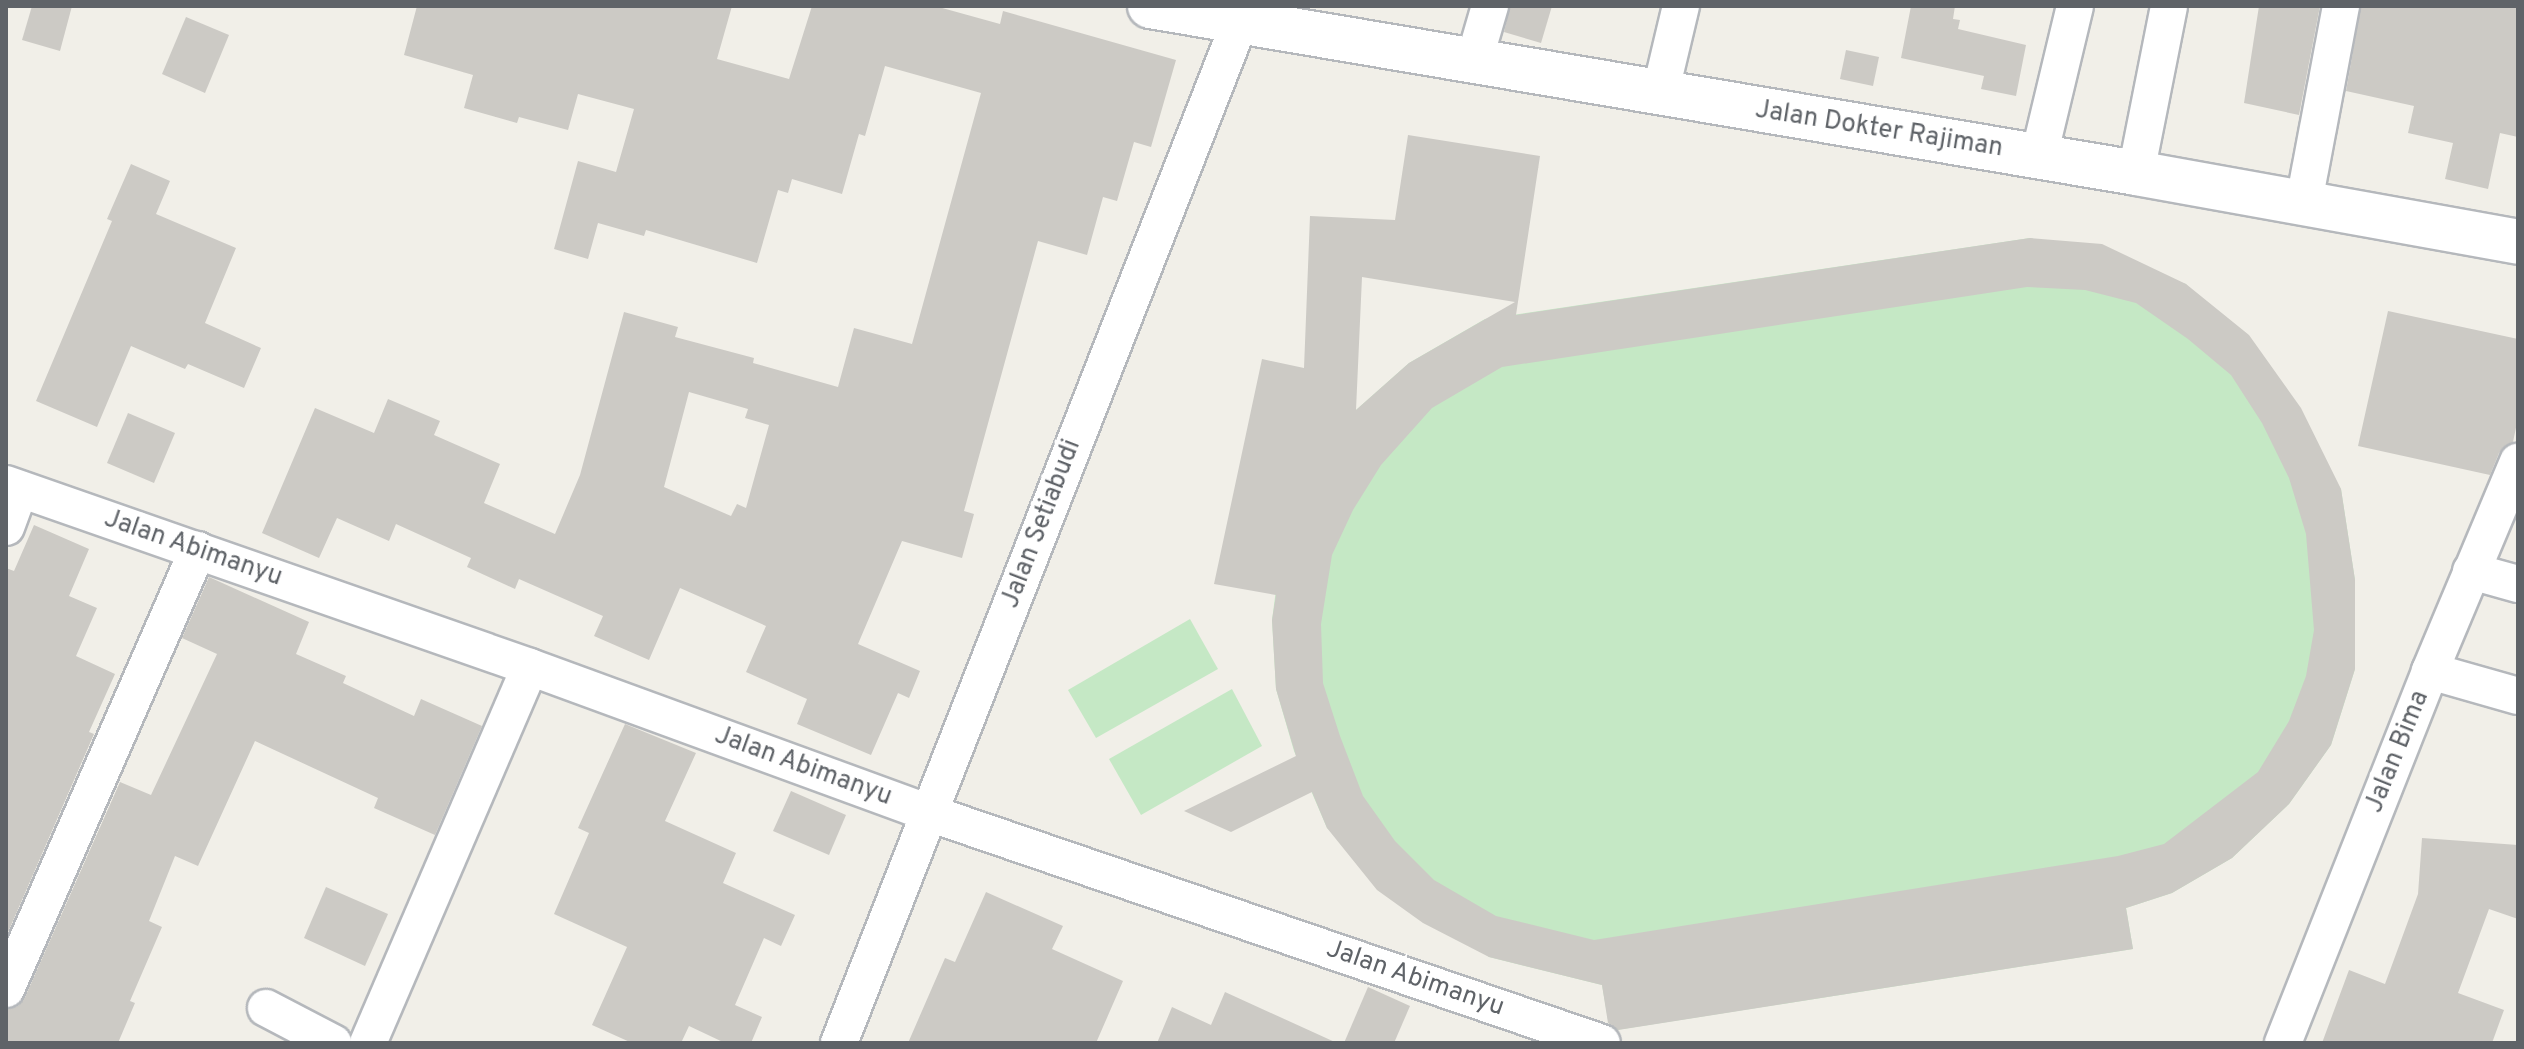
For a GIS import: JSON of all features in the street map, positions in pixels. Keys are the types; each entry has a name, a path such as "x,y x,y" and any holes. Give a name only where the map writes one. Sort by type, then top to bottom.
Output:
{"street":[{"name":"Jalan Dokter Rajiman","path":"1150,6 1243,14 1474,61 2039,156 2518,242"},
{"path":"1474,61 1490,6"},
{"path":"1660,94 1681,6"},
{"path":"2039,156 2075,6"},
{"path":"2136,173 2169,6"},
{"path":"2304,202 2341,6"},
{"name":"Jalan Setiabudi","path":"839,1043 1243,14"},
{"name":"Jalan Bima","path":"2283,1043 2430,671 2518,462"},
{"path":"6,527 13,486"},
{"name":"Jalan Abimanyu","path":"13,486 530,667 929,813 1602,1043"},
{"path":"6,989 198,550"},
{"path":"2471,571 2518,584"},
{"path":"368,1043 530,667"},
{"path":"2430,671 2518,696"},
{"path":"266,1008 333,1043"}],"green space":[{"path":"2030,238 2186,284 2341,489 2355,580 2355,669 2331,745 2289,804 2232,858 2172,893 2126,908 2133,949 1610,1031 1602,985 1489,957 1327,828 1294,751 1276,689 1272,620 1282,544 1356,410 1409,363 1485,319"},
{"path":"1190,619 1218,669 1096,738 1068,690"},
{"path":"1232,689 1262,746 1141,815 1109,759"}],"building":[{"path":"32,6 72,6 60,51 22,40"},
{"path":"417,6 732,6 717,59 789,79 812,6 935,6 1000,24 1003,11 1176,60 1151,147 1134,142 1117,201 1103,197 1087,255 1038,241 964,511 974,514 962,558 902,541 858,644 920,671 909,698 898,693 871,755 797,724 807,699 746,672 766,626 680,588 649,660 594,636 603,616 519,579 515,589 467,567 471,558 396,524 389,541 337,518 319,558 262,533 315,408 374,433 388,399 440,421 434,435 500,464 484,503 555,534 580,475 624,312 678,327 675,337 754,358 753,363 838,387 854,328 912,344 981,93 885,66 865,136 859,134 842,194 792,179 788,193 778,190 757,263 646,230 644,236 598,223 588,259 554,249 578,161 616,172 634,109 578,94 568,130 519,117 517,123 464,108 473,75 404,55","holes":["689,392 748,409 745,418 769,425 746,508 737,504 731,516 664,487"]},
{"path":"1510,6 1552,6 1541,43 1504,32"},
{"path":"1911,6 1955,6 1953,19 1960,20 1958,29 2026,45 2016,96 1981,89 1984,76 1901,58"},
{"path":"2259,6 2320,6 2299,115 2244,103"},
{"path":"2361,6 2518,6 2518,137 2500,133 2488,189 2445,179 2453,143 2408,133 2414,106 2346,91"},
{"path":"186,17 229,35 205,93 162,74"},
{"path":"1846,50 1879,57 1873,86 1840,79"},
{"path":"1408,135 1540,156 1516,315 2030,238 2102,244 2186,284 2249,335 2301,408 2341,489 2355,580 2355,669 2331,745 2289,804 2232,858 2172,893 2126,908 2133,949 1618,1030 1608,1023 1602,985 1489,957 1423,923 1377,890 1327,828 1312,792 1231,832 1184,811 1296,756 1276,689 1272,620 1276,595 1214,584 1262,359 1304,368 1310,216 1395,220","holes":["1362,277 1515,302 1409,363 1356,410","2027,287 2085,290 2136,303 2188,339 2231,375 2262,423 2289,478 2306,534 2314,630 2306,676 2289,721 2258,772 2164,844 2118,856 1594,940 1496,916 1434,880 1395,841 1363,796 1340,736 1323,683 1321,624 1332,555 1353,510 1381,465 1432,408 1502,367"]},
{"path":"131,164 170,181 156,214 236,248 205,323 261,348 244,388 188,364 185,369 131,346 97,427 36,401 112,221 107,219"},
{"path":"2388,311 2518,339 2518,418 2513,442 2499,453 2490,475 2358,446"},
{"path":"128,413 175,433 154,483 107,463"},
{"path":"34,525 89,549 69,596 97,608 76,656 115,674 89,732 94,734 6,937 6,568 14,571"},
{"path":"209,577 309,622 296,654 346,676 343,683 414,716 421,699 482,726 435,835 374,808 378,798 255,741 198,866 175,856 149,921 162,927 130,1001 135,1003 118,1043 6,1043 6,1010 18,1006 25,997 120,782 151,795 217,654 182,638"},
{"path":"625,724 696,753 665,821 736,853 723,883 795,915 781,946 764,938 735,1005 762,1017 751,1043 725,1043 689,1026 681,1043 632,1043 592,1025 627,947 554,914 589,833 578,828"},
{"path":"791,791 846,815 829,855 773,831"},
{"path":"2422,838 2518,845 2518,919 2489,909 2458,993 2504,1010 2492,1043 2322,1043 2349,970 2385,984 2418,894"},
{"path":"326,887 388,914 365,966 304,938"},
{"path":"986,892 1063,926 1052,949 1123,981 1096,1043 908,1043 945,958 955,962"},
{"path":"1368,987 1410,1006 1394,1043 1344,1043"},
{"path":"1225,992 1337,1043 1157,1043 1172,1007 1211,1025"}]}
